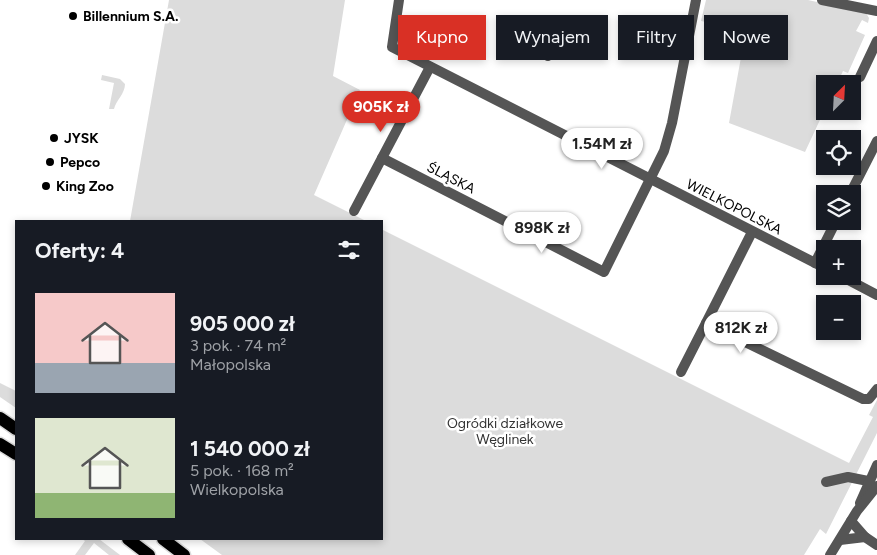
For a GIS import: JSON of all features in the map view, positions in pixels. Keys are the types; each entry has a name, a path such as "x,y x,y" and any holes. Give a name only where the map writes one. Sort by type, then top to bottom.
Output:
{"main road":[{"path":"0,418 15,428"},
{"path":"0,444 15,453"},
{"path":"129,540 149,555"},
{"path":"164,540 184,555"}],"street":[{"name":"WIELKOPOLSKA","path":"399,0 392,47 649,180 815,263"},
{"path":"649,180 668,137 696,0"},
{"path":"822,0 877,11"},
{"path":"861,75 877,41"},
{"path":"354,211 430,66"},
{"path":"855,185 877,141"},
{"name":"ŚLĄSKA","path":"382,158 604,272 649,180"},
{"path":"815,263 832,230"},
{"path":"681,372 752,232"},
{"path":"858,285 877,295"},
{"path":"706,323 863,399 869,398 877,389"},
{"path":"830,555 873,483 877,465"},
{"path":"826,482 848,477 873,483"},
{"path":"851,521 865,537 877,545"},
{"path":"840,540 865,537"}],"green space":[{"path":"169,0 345,0 333,76 360,90 314,195 364,220 130,220"},
{"path":"706,0 808,0 866,13 869,18 868,23 862,20 856,31 865,35 848,73 843,71 841,75 816,75 816,120 820,120 805,152 729,123 741,60 788,60 788,15 704,15 704,22 701,21"},
{"path":"102,75 120,79 125,84 124,91 114,109 109,109 114,83 101,80"},
{"name":"Ogródki działkowe Węglinek","path":"383,230 849,463 873,417 869,415 877,400 877,433 826,534 820,529 804,555 222,555 201,540 383,540"},
{"path":"0,383 15,390 15,407 0,397"},
{"path":"84,540 100,540 120,555 109,555 94,543 85,555 75,555 85,541"}],"place":[{"name":"Billennium S.A.","path":"73,16"},
{"name":"JYSK","path":"54,138"},
{"name":"Pepco","path":"50,162"},
{"name":"King Zoo","path":"46,186"}]}
